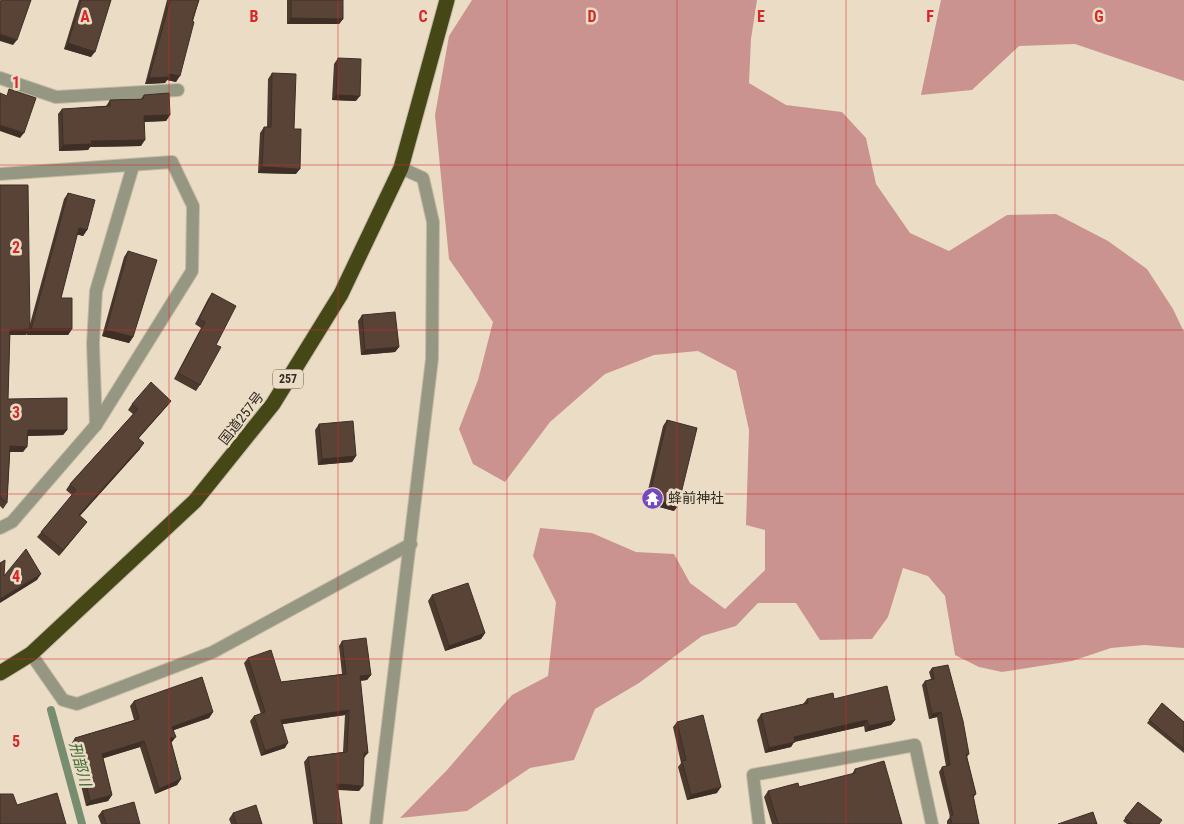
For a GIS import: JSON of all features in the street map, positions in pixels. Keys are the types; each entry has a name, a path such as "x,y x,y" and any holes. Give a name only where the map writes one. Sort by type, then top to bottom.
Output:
{"highway":[{"name":"国道257号","path":"0,673 30,654 196,501 273,404 341,294 401,168 447,0"}],"street":[{"path":"0,78 56,98 178,90"},
{"path":"0,174 172,162 193,206 192,271 96,425 12,522 0,528"},
{"path":"96,425 93,344 96,291 133,166"},
{"path":"376,824 432,359 433,222 423,178 401,168"},
{"path":"30,654 63,700 77,704 213,652 411,544"},
{"path":"759,824 753,774 915,745 932,824"}],"shaded area":[{"path":"472,0 757,0 751,39 749,83 786,105 842,112 866,138 876,184 910,233 949,251 1007,215 1056,214 1108,241 1147,269 1173,309 1184,332 1184,648 1144,645 1111,648 1072,661 1002,672 979,667 955,655 945,596 928,576 903,568 888,617 872,639 820,640 796,603 758,603 736,626 702,636 639,683 595,709 574,760 530,768 467,811 400,818 447,770 512,695 548,676 556,602 533,556 540,528 592,533 636,552 674,554 690,583 725,609 765,570 765,530 746,525 749,430 736,371 698,351 654,355 605,374 550,422 505,482 473,464 459,429 478,380 493,322 449,259 435,115 449,36"},
{"path":"941,0 1184,0 1184,81 1075,44 1019,46 972,90 921,95"}],"building":[{"path":"1,0 31,0 17,40 0,34"},
{"path":"81,0 111,0 95,52 68,43"},
{"path":"170,0 199,0 192,21 194,22 180,76 169,74 169,77 149,78"},
{"path":"291,0 343,0 343,19 291,18"},
{"path":"338,58 361,59 360,96 336,95"},
{"path":"272,73 296,74 294,129 301,129 300,169 262,167 264,127 271,127"},
{"path":"9,89 36,98 24,133 0,125 0,93 7,96"},
{"path":"169,93 170,115 144,116 145,140 91,141 92,144 63,145 62,109 110,106 110,100 143,99 144,95"},
{"path":"0,185 28,185 30,329 10,330 8,399 67,398 67,430 28,430 27,447 10,446 7,503 0,497"},
{"path":"68,193 95,200 87,230 79,228 61,298 72,298 72,329 31,329"},
{"path":"128,251 157,260 133,337 106,330"},
{"path":"212,293 236,306 216,345 221,347 200,385 178,373 205,322 199,319"},
{"path":"395,312 399,347 365,350 362,315"},
{"path":"151,382 171,401 138,438 144,443 79,515 87,522 63,550 41,532 76,490 70,484 138,409 132,404"},
{"path":"667,420 697,428 678,506 649,498"},
{"path":"353,421 356,456 322,459 319,424"},
{"path":"26,549 41,574 0,599 0,563 5,560 4,576"},
{"path":"468,583 485,633 449,646 432,595"},
{"path":"366,638 371,675 360,676 368,753 364,753 363,786 337,784 342,824 317,824 308,757 347,752 349,710 281,720 288,743 265,751 254,716 265,712 248,658 271,650 281,682 346,674 342,641"},
{"path":"948,665 963,721 969,754 966,754 976,794 973,795 979,824 952,824 950,816 953,815 942,767 950,765 941,712 932,714 925,681 934,679 932,668"},
{"path":"202,677 213,712 172,727 176,737 170,738 181,779 159,789 144,741 102,754 112,795 90,801 75,738 139,719 134,701"},
{"path":"887,686 895,720 869,726 867,720 794,737 795,742 769,748 761,714 808,703 807,699 833,693 834,699"},
{"path":"1162,703 1184,722 1184,749 1149,720"},
{"path":"703,715 721,787 691,795 682,761 686,760 677,722"},
{"path":"884,761 902,824 778,824 768,791 798,783 799,787 855,773 855,769"},
{"path":"57,793 66,824 0,824 0,794 13,794 17,805"},
{"path":"134,802 140,824 106,824 102,811"},
{"path":"1138,802 1162,820 1159,824 1132,824 1125,818"},
{"path":"256,805 262,824 236,824 233,813"},
{"path":"1093,812 1097,824 1058,824"}],"waterway":[{"name":"刑部川","path":"51,710 82,824"}],"place":[{"name":"蜂前神社","path":"652,498"}]}
